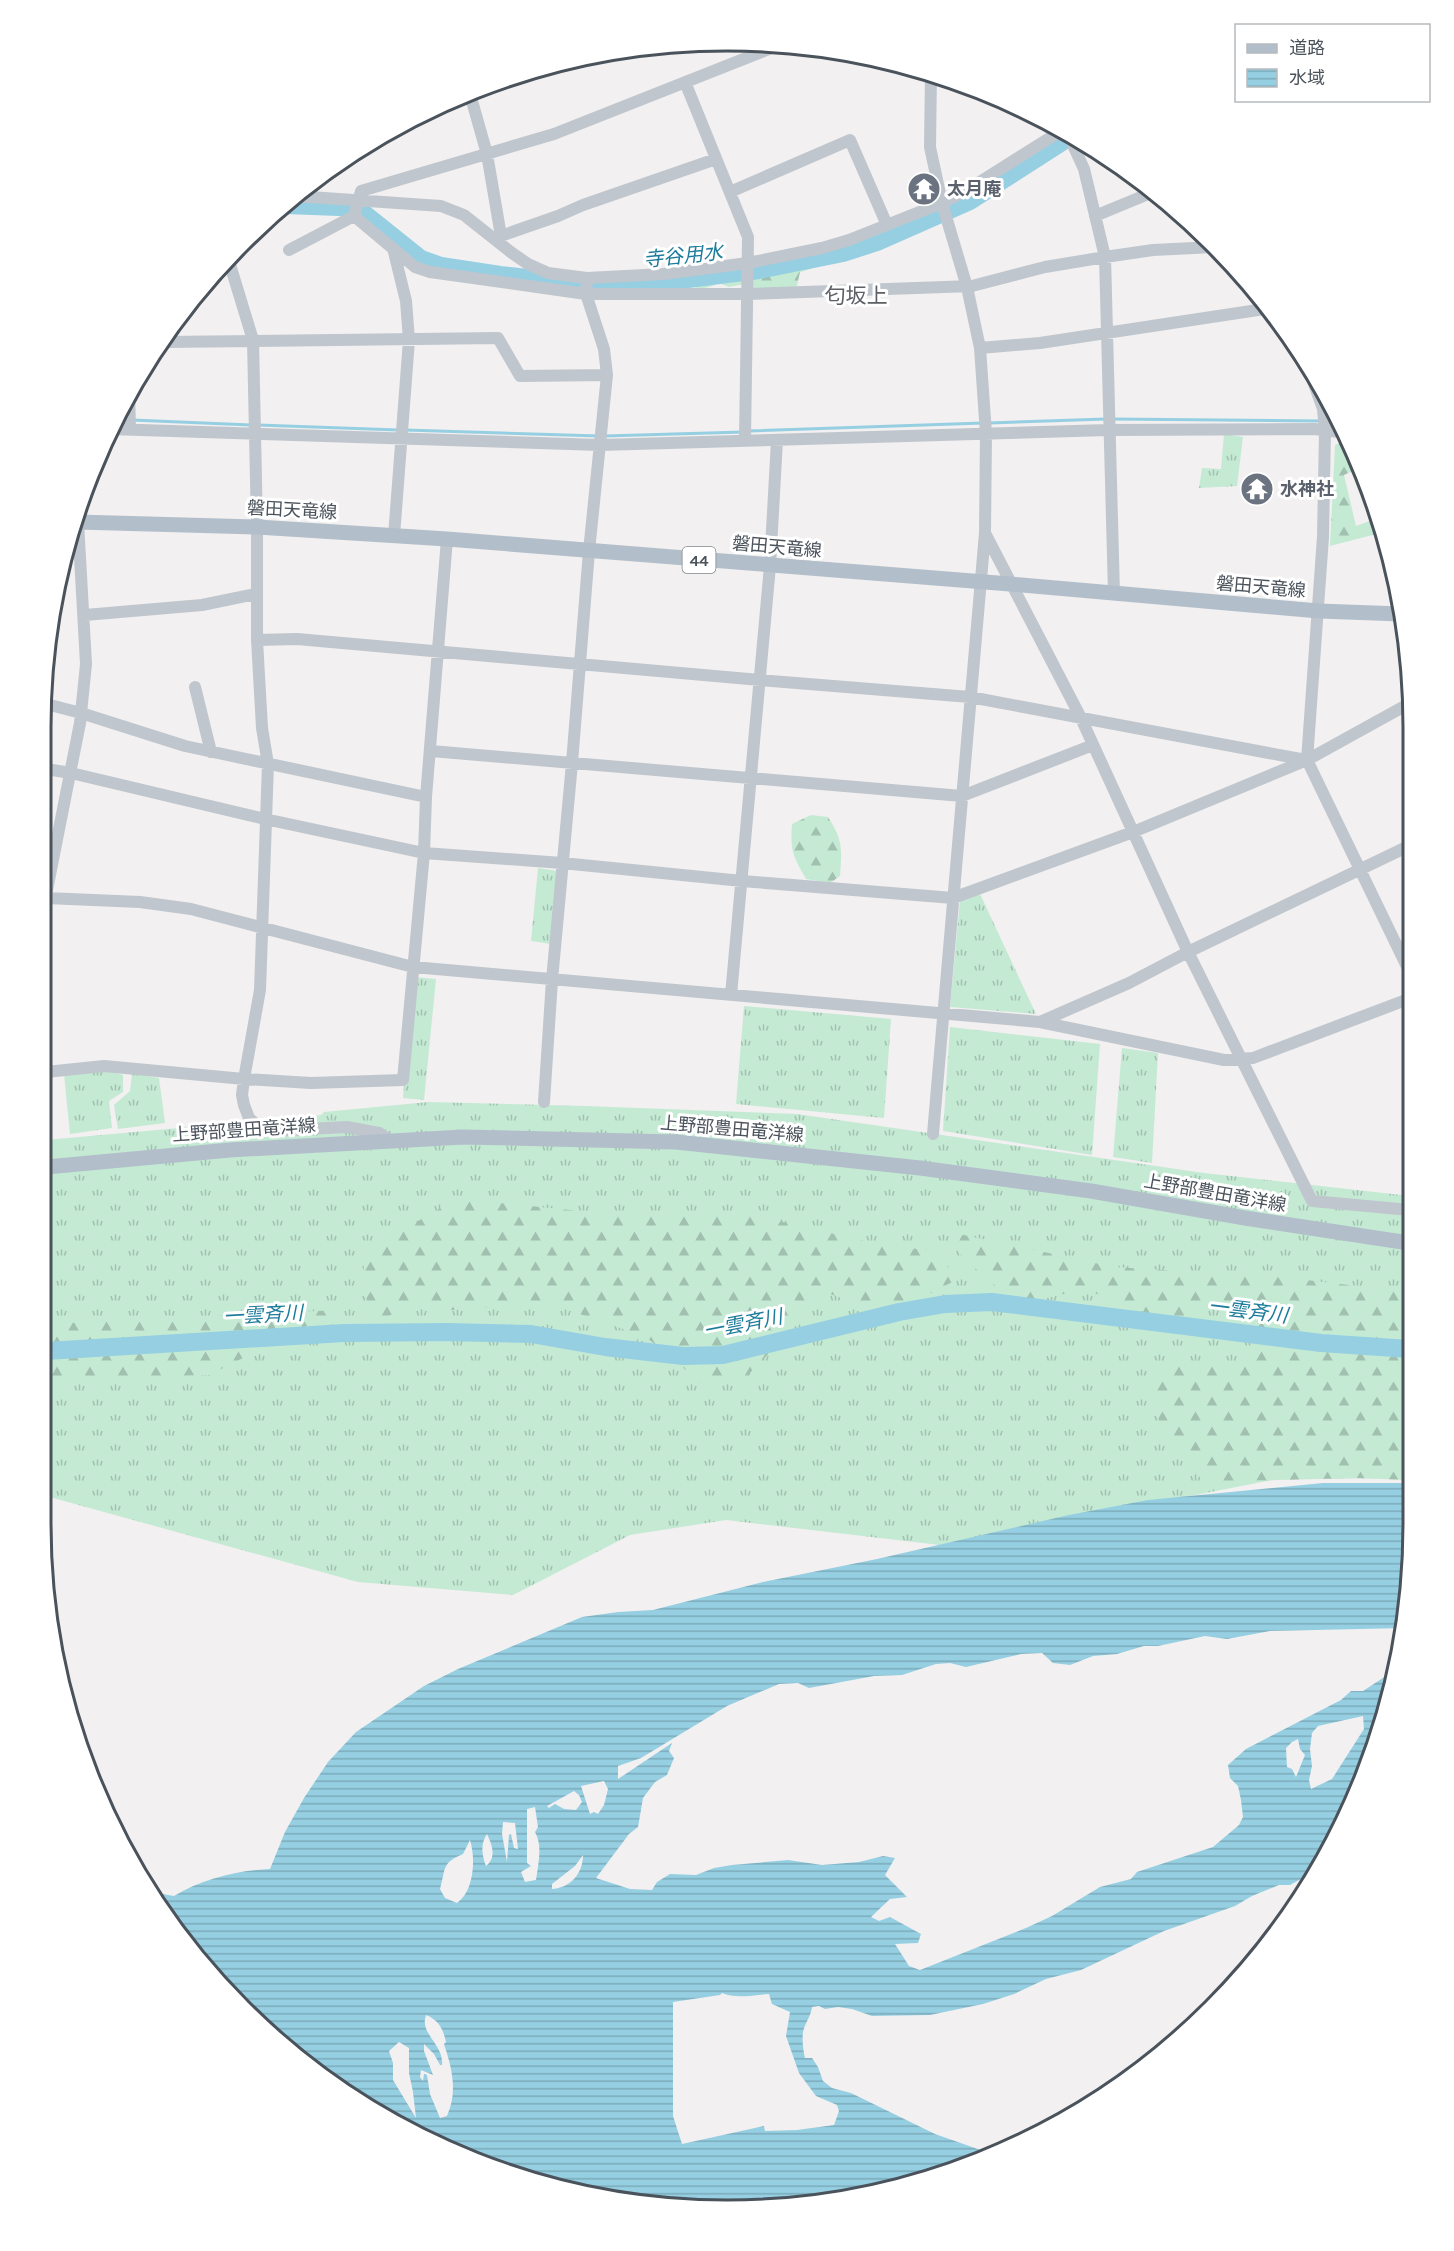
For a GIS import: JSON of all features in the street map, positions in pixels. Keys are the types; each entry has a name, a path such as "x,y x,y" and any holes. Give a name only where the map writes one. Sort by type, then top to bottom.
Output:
{"main road":[{"name":"磐田天竜線","path":"83,522 257,527 447,539 1319,611 1393,614"},
{"name":"上野部豊田竜洋線","path":"51,1167 230,1150 463,1137 676,1142 920,1167 1091,1191 1403,1242"}],"street":[{"path":"289,250 354,216 361,191 554,134 761,52"},
{"path":"685,82 748,237 745,441"},
{"path":"931,83 930,147 942,203 967,286 980,348 986,434 985,533 933,1134"},
{"path":"472,101 488,154 498,237"},
{"path":"308,197 441,206 464,215 498,237 528,264 548,273 587,278 663,274 748,264 822,248 887,225 968,190 1053,136"},
{"path":"730,192 850,140 887,225"},
{"path":"1074,148 1084,169 1105,257 1114,594"},
{"path":"498,237 716,159"},
{"path":"1095,216 1144,196"},
{"path":"354,216 415,267 430,272 586,294 748,294 967,286 1046,267 1105,257 1153,250 1204,248"},
{"path":"393,248 406,301 409,340 394,536"},
{"path":"231,268 253,340 257,640 262,729 268,764 260,990 242,1095 249,1118 259,1127 271,1131 346,1127 379,1133 389,1140"},
{"path":"544,1102 579,664 607,375 604,349 586,294 587,278"},
{"path":"980,348 1035,344 1259,310"},
{"path":"172,342 498,338 520,376 607,375"},
{"path":"1323,410 1325,431 1323,537 1307,760 1403,959"},
{"path":"130,412 130,430"},
{"path":"120,430 600,445 1108,430 1314,429 1335,432"},
{"path":"732,995 770,566 777,440"},
{"path":"985,533 1080,716 1188,952 1312,1201 1403,1209"},
{"path":"51,872 71,773 86,664 79,536"},
{"path":"51,1071 104,1066 311,1083 403,1080 424,853 426,797 447,539"},
{"path":"85,615 202,605 256,594"},
{"path":"257,640 297,639 438,653 970,697 1307,760"},
{"path":"195,687 211,752"},
{"path":"51,705 81,712 185,746 426,797"},
{"path":"51,771 71,773 265,819 424,853 954,898 1133,832 1307,760 1403,707"},
{"path":"431,751 962,796 1094,745"},
{"path":"1041,1022 1114,991 1188,952 1403,849"},
{"path":"51,897 157,904 191,909 413,967 1041,1022 1224,1060 1253,1058 1403,1001"}],"green space":[{"path":"882,235 887,246 800,272 796,290 748,292 744,284 729,287 719,283 704,288 671,285 642,290 639,284 743,268"},
{"path":"1224,434 1243,437 1237,486 1199,488 1202,468 1221,469"},
{"path":"1340,443 1353,471 1344,475 1356,526 1370,521 1375,534 1330,546 1335,445"},
{"path":"811,815 828,817 839,839 840,876 830,883 806,879 793,853 792,824"},
{"path":"538,868 558,871 551,944 531,941"},
{"path":"980,894 1036,1014 950,1007 960,900"},
{"path":"412,977 436,979 424,1100 403,1098"},
{"path":"744,1006 891,1019 884,1118 736,1104"},
{"path":"950,1027 1100,1044 1092,1155 943,1131"},
{"path":"1122,1048 1158,1053 1152,1163 1113,1157"},
{"path":"98,1067 123,1075 123,1092 109,1101 112,1128 70,1134 64,1074"},
{"path":"132,1073 159,1078 165,1123 118,1129 114,1105 130,1091"},
{"path":"428,1102 797,1114 1204,1173 1403,1195 1403,1478 1277,1479 940,1545 726,1520 630,1535 513,1595 358,1582 51,1497 51,1140 321,1115 324,1112"},
{"path":"452,1198 619,1215 699,1216 745,1213 881,1245 938,1251 956,1280 891,1314 827,1293 746,1377 704,1385 646,1337 548,1303 451,1310 419,1307 383,1317 362,1294 365,1249 435,1212"},
{"path":"945,1231 1114,1267 1289,1278 1403,1291 1403,1480 1356,1478 1204,1482 1170,1439 1153,1403 1151,1389 1158,1362 1241,1368 1256,1335 1211,1300 1177,1325 1084,1289 1018,1305 964,1259"},
{"path":"339,1310 209,1375 51,1381 51,1324"}],"water":[{"path":"1323,1483 1403,1483 1402,1568 1394,1628 1270,1631 1227,1639 1205,1636 1158,1646 1144,1646 1117,1654 1093,1656 1070,1665 1053,1663 1042,1653 1021,1654 966,1667 950,1663 936,1664 902,1675 874,1676 809,1688 798,1683 779,1684 727,1706 641,1758 618,1766 618,1779 672,1743 669,1751 674,1758 667,1775 655,1782 643,1798 638,1827 629,1834 596,1878 630,1889 652,1890 657,1882 670,1874 696,1875 714,1868 732,1865 788,1860 822,1865 859,1862 883,1856 895,1858 885,1875 907,1897 890,1899 871,1917 879,1921 890,1917 921,1934 918,1943 895,1944 909,1966 920,1970 1026,1928 1052,1916 1100,1887 1131,1879 1137,1872 1213,1847 1239,1825 1243,1817 1238,1786 1230,1778 1228,1765 1246,1749 1341,1700 1351,1691 1363,1691 1385,1676 1367,1741 1352,1783 1302,1878 1290,1885 1279,1885 1235,1906 1164,1931 1081,1970 1046,1979 1014,1994 983,2004 930,2015 872,2016 852,2009 812,2007 803,2032 804,2052 805,2058 812,2058 818,2067 823,2081 832,2088 851,2093 935,2134 982,2150 902,2177 859,2187 771,2199 683,2199 639,2194 552,2177 510,2164 468,2149 428,2130 351,2086 315,2060 249,2002 219,1970 161,1894 174,1896 220,1876 270,1869 285,1832 304,1798 328,1762 356,1732 424,1686 458,1669 582,1617 653,1610 763,1582 877,1559 1069,1515 1148,1500","holes":["1363,1716 1364,1729 1332,1779 1311,1789 1310,1749 1312,1733 1318,1726","1298,1739 1300,1749 1305,1755 1296,1777 1292,1769 1287,1767 1286,1748","604,1781 608,1789 604,1805 598,1814 594,1812 590,1814 581,1786","574,1791 582,1802 576,1810 564,1809 555,1804 549,1808 547,1806","535,1807 538,1827 535,1832 539,1843 536,1880 525,1882 521,1872 531,1866 527,1863 527,1809","503,1822 515,1823 518,1849 514,1848 511,1834 509,1835 507,1862 502,1834","487,1834 492,1847 491,1859 486,1866 483,1854","470,1840 473,1856 472,1874 467,1891 457,1903 445,1898 440,1889 445,1867 451,1860 463,1854","583,1855 581,1868 570,1883 552,1889 552,1884 575,1866","722,1993 739,1996 769,1994 772,2004 790,2012 786,2036 799,2073 816,2096 837,2105 839,2111 834,2125 765,2131 764,2126 682,2144 673,2116 673,2002","426,2015 440,2026 446,2042 444,2044 453,2080 452,2098 447,2116 440,2118 430,2094 427,2075 424,2074 423,2081 420,2077 421,2070 433,2075 424,2051 424,2044 442,2065 439,2051 426,2028","399,2042 409,2048 409,2073 416,2118 393,2080 393,2063 389,2051"]}],"waterway":[{"name":"寺谷用水","path":"297,205 339,207 361,211 421,259 441,266 601,286 680,280 759,270 843,253 877,242 970,201 1063,141"},
{"path":"989,423 1106,419"},
{"path":"1112,419 1322,421"},
{"path":"132,420 251,425"},
{"path":"749,431 983,423"},
{"path":"258,425 398,430"},
{"path":"405,430 599,436"},
{"path":"605,436 743,432"},
{"name":"一雲斉川","path":"51,1351 344,1333 448,1332 531,1334 605,1347 683,1356 723,1355 899,1312 945,1304 992,1302 1321,1343 1403,1349"}],"place":[{"name":"太月庵","path":"924,189"},
{"name":"水神社","path":"1257,489"}],"district":[{"name":"匂坂上","path":"856,296"}]}
